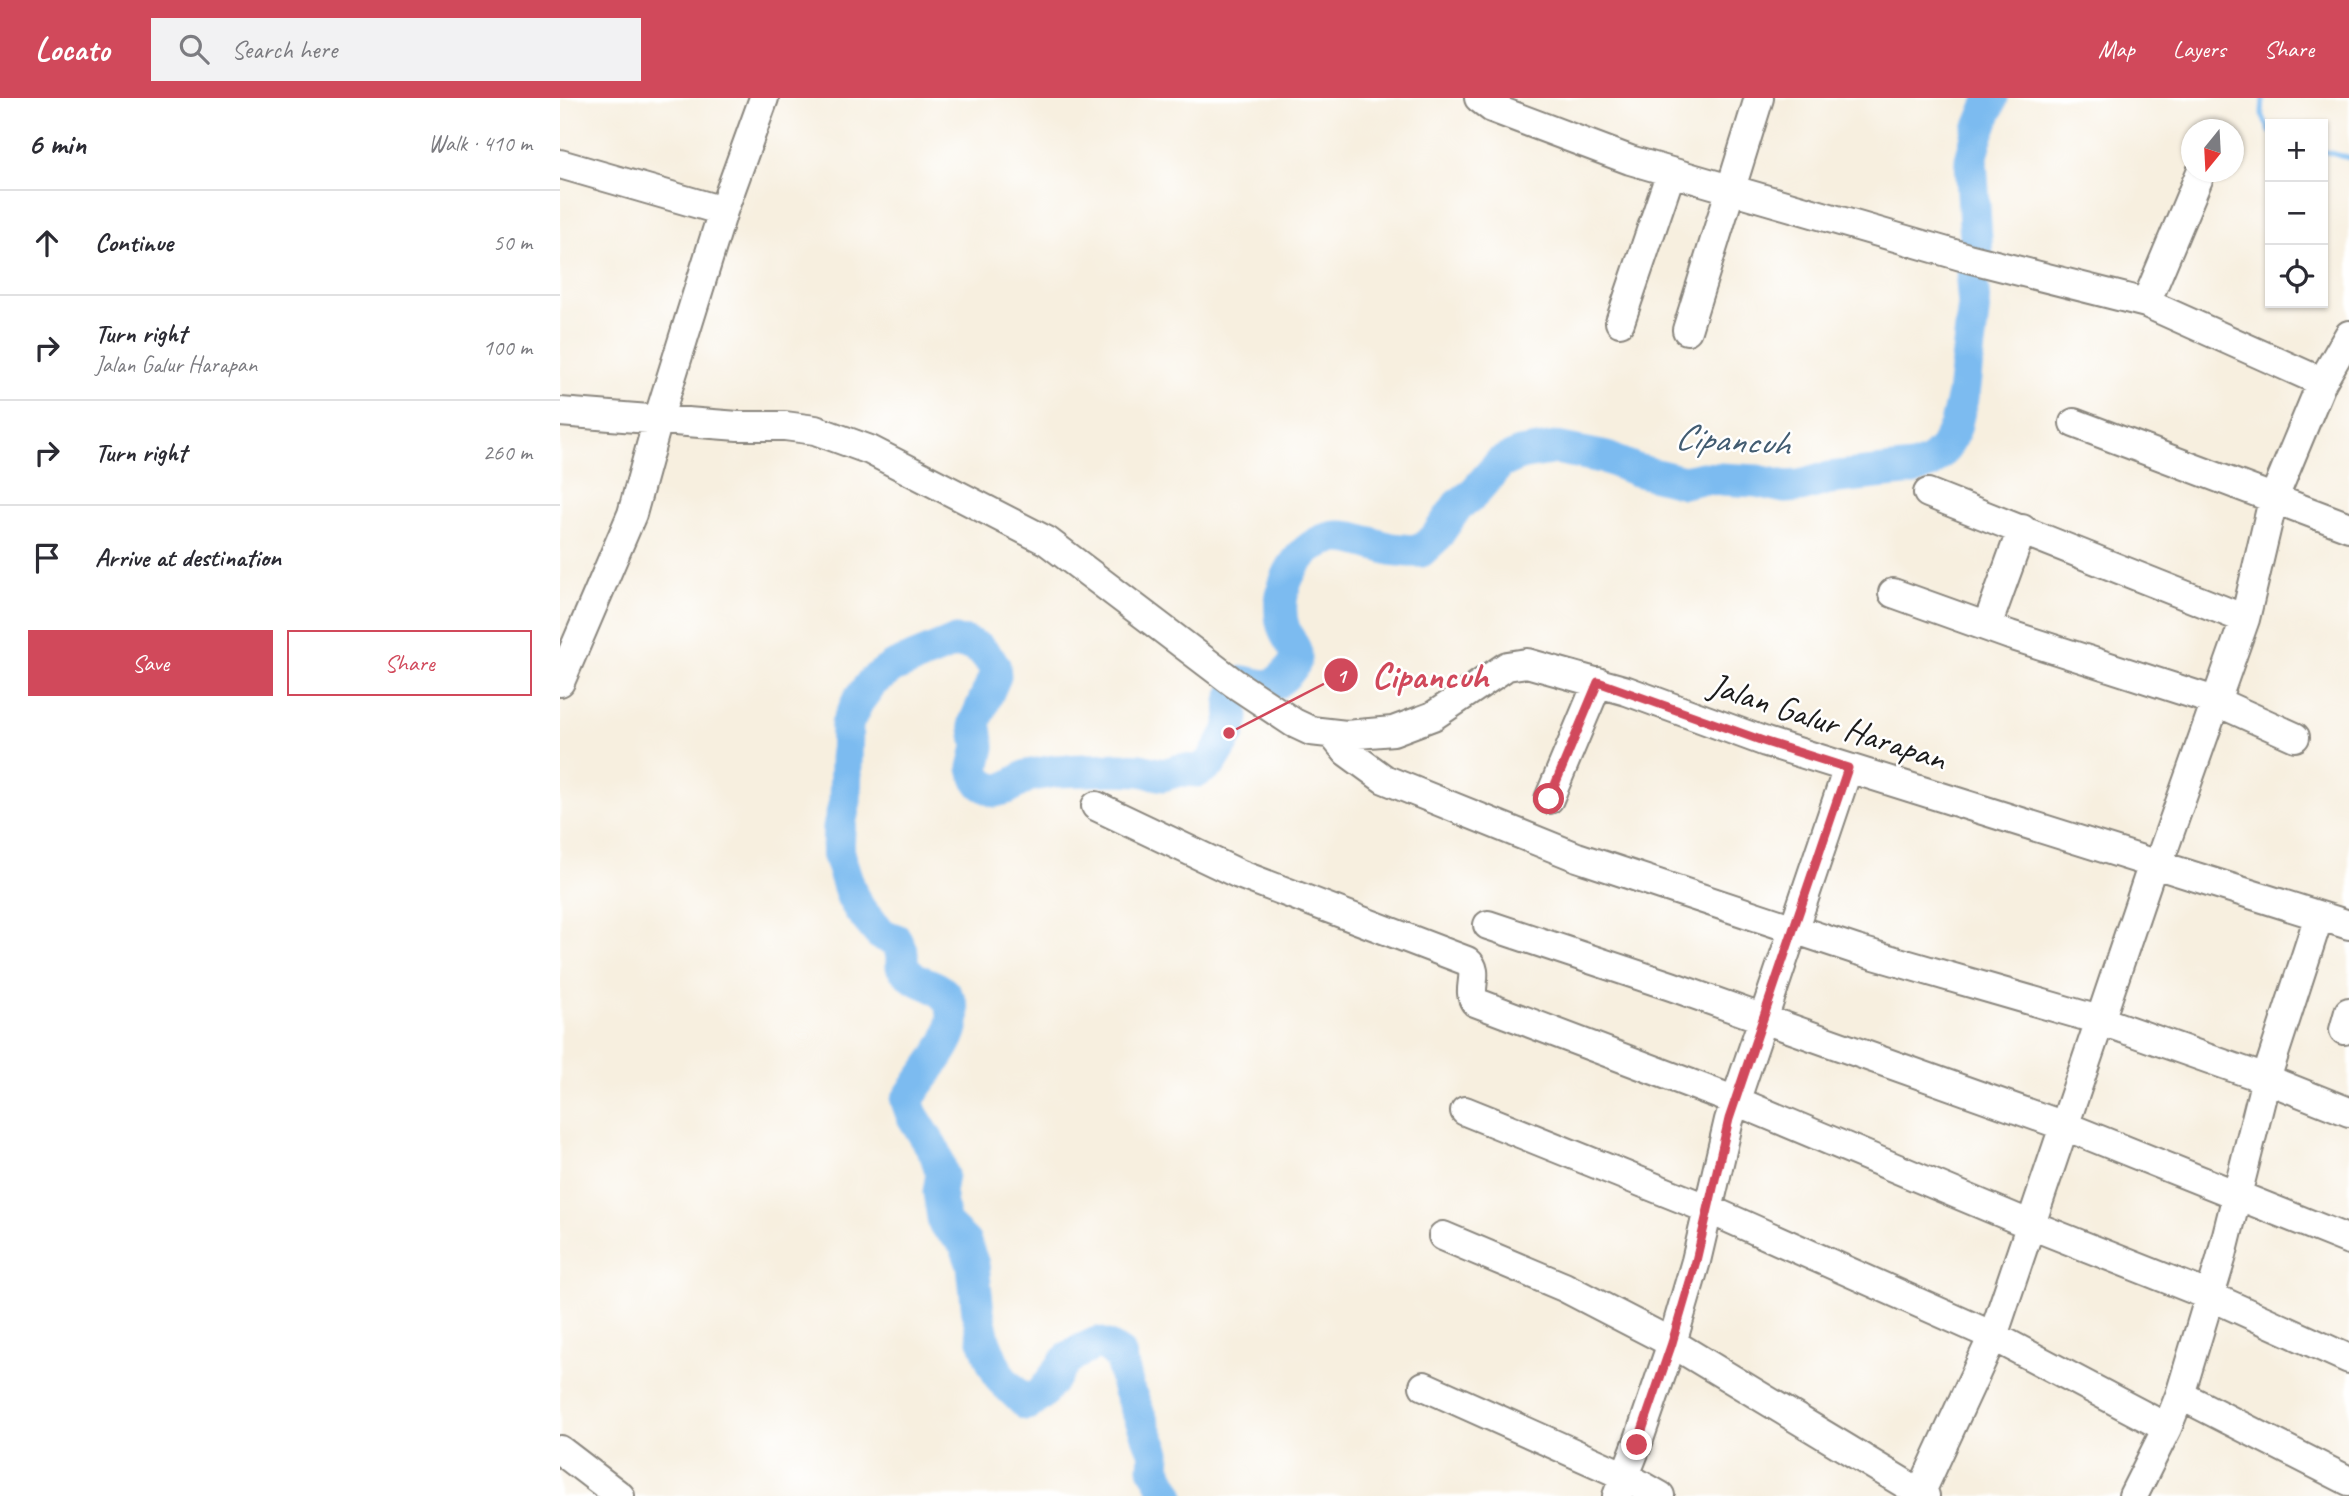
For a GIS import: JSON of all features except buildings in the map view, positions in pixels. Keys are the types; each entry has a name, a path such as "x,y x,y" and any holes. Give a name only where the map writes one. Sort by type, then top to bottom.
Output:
{"street":[{"path":"560,682 632,514 658,420 723,211 764,98"},
{"path":"1479,98 1492,108 1630,160 1968,258 2146,303 2322,382"},
{"path":"1687,330 1759,98"},
{"path":"560,164 723,211"},
{"path":"1620,322 1671,172"},
{"path":"2146,303 2198,182"},
{"path":"1443,1236 1564,1287 1672,1343 1922,1495 1993,1336 2099,1020 2245,619 2273,500 2322,382 2349,335"},
{"name":"Jalan Galur Harapan","path":"560,412 738,426 785,426 815,430 870,450 1046,541 1234,683 1294,723 1311,731 1333,735 1372,735 1413,725 1433,716 1492,675 1516,664 1527,663 1598,682 1766,742 2349,925"},
{"path":"2074,423 2349,527"},
{"path":"1928,493 2245,619"},
{"path":"1987,626 2022,529"},
{"path":"1893,593 2215,701 2295,737"},
{"path":"1549,799 1598,682"},
{"path":"1333,735 1347,752 1384,779 1577,857 1857,950 2099,1020 2266,1079 2349,1112"},
{"path":"1621,1486 1672,1343 1719,1157 1736,1101 1848,768"},
{"path":"1096,806 1239,874 1467,961 1474,970 1471,995 1475,1002 1736,1101 2031,1225 2210,1296 2349,1359"},
{"path":"2140,1494 2180,1395 2210,1296 2266,1079 2319,916"},
{"path":"1488,925 1764,1019 2063,1126 2349,1240"},
{"path":"1465,1111 1707,1209 1993,1336 2168,1428"},
{"path":"1424,1386 1621,1486 1660,1496"},
{"path":"2180,1395 2349,1480"},
{"path":"560,1450 620,1496"}],"waterway":[{"name":"Cipancuh","path":"1169,1496 1154,1468 1155,1453 1128,1388 1120,1355 1097,1343 1078,1352 1068,1359 1039,1396 1027,1404 1001,1379 984,1340 973,1265 965,1243 944,1223 939,1192 942,1174 935,1152 912,1115 907,1101 949,1036 953,1022 952,1009 943,993 916,979 902,966 902,954 896,940 880,934 860,910 852,896 838,853 839,828 845,801 847,724 858,701 873,681 893,667 954,642 967,643 980,649 994,665 995,676 975,722 979,747 974,768 982,784 995,791 1007,788 1027,776 1055,771 1119,769 1163,775 1180,770 1198,771 1211,763 1229,733 1233,718 1232,702 1238,687 1245,682 1264,686 1273,684 1283,678 1296,660 1296,654 1284,629 1281,601 1289,574 1306,551 1318,543 1338,537 1393,549 1421,551 1436,537 1458,505 1472,495 1500,463 1520,454 1556,448 1607,458 1636,470 1684,482 1702,478 1757,481 1785,487 1829,478 1913,469 1930,463 1945,448 1955,428 1963,394 1974,305 1972,281 1977,256 1971,160 1978,132 1992,98"},
{"path":"2263,98 2262,114 2265,121"},
{"path":"2328,152 2349,158"}],"place":[{"name":"Cipancuh","path":"1229,733"}],"route":[{"path":"1549,799 1598,682 1848,768 1729,1119 1696,1261 1672,1343 1637,1445"}]}
